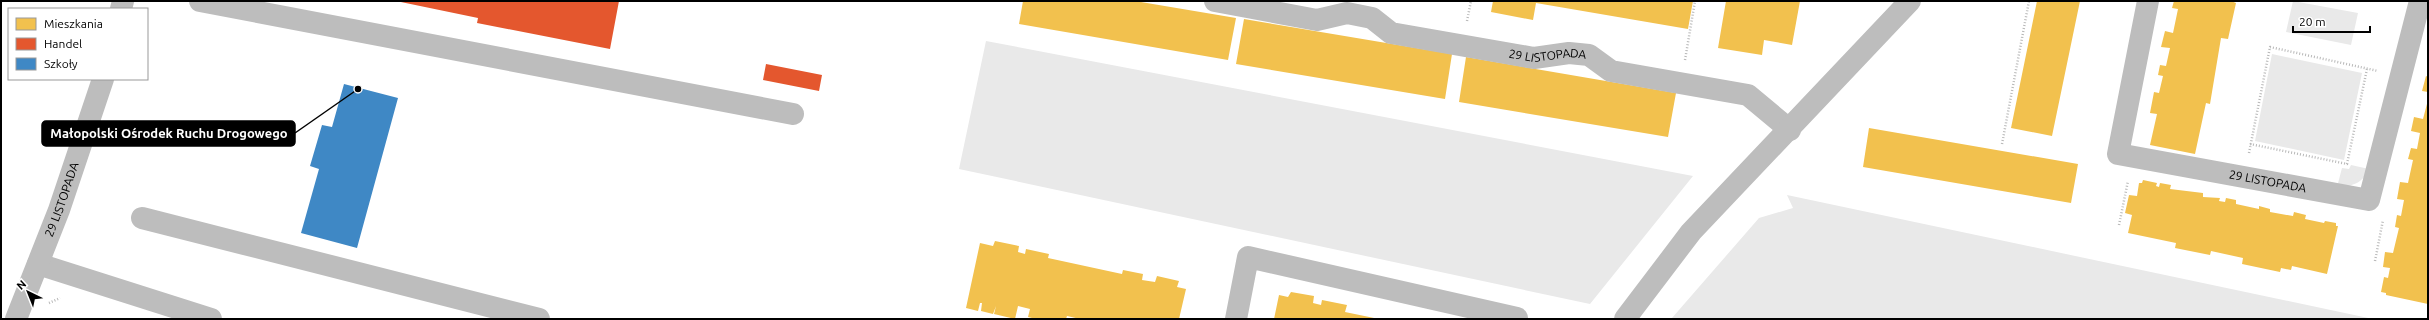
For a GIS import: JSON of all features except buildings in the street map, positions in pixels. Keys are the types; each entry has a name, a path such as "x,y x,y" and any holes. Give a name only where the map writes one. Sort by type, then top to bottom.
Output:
{"street":[{"path":"200,1 793,114"},
{"name":"29 LISTOPADA","path":"1215,1 1317,20 1347,13 1372,18 1392,33 1534,58 1569,53 1589,55 1612,71 1748,95 1790,130"},
{"path":"1625,319 1691,232 1790,130 1910,1"},
{"name":"29 LISTOPADA","path":"2148,1 2118,154 2369,200 2420,1"},
{"name":"29 LISTOPADA","path":"16,319 61,203 103,80"},
{"path":"142,218 539,319"},
{"path":"1236,319 1248,257 1517,318"},
{"path":"38,264 211,319"}],"path":[{"path":"1681,83 1695,1"},
{"path":"2002,144 2029,1"},
{"path":"2248,156 2270,47 2380,72"},
{"path":"2250,144 2347,164 2367,69"},
{"path":"2119,225 2131,177"}],"shaded area":[{"path":"2293,1 2358,13 2351,45 2286,32"},
{"path":"986,41 1693,176 1590,304 959,169"},
{"path":"2272,54 2362,73 2344,160 2255,141"},
{"path":"2351,165 2369,169 2360,181 2352,185 2337,187 2342,168 2349,169"},
{"path":"1787,195 2373,319 1672,318 1759,218 1793,208"}],"place":[{"name":"Małopolski Ośrodek Ruchu Drogowego","path":"358,89"}]}
